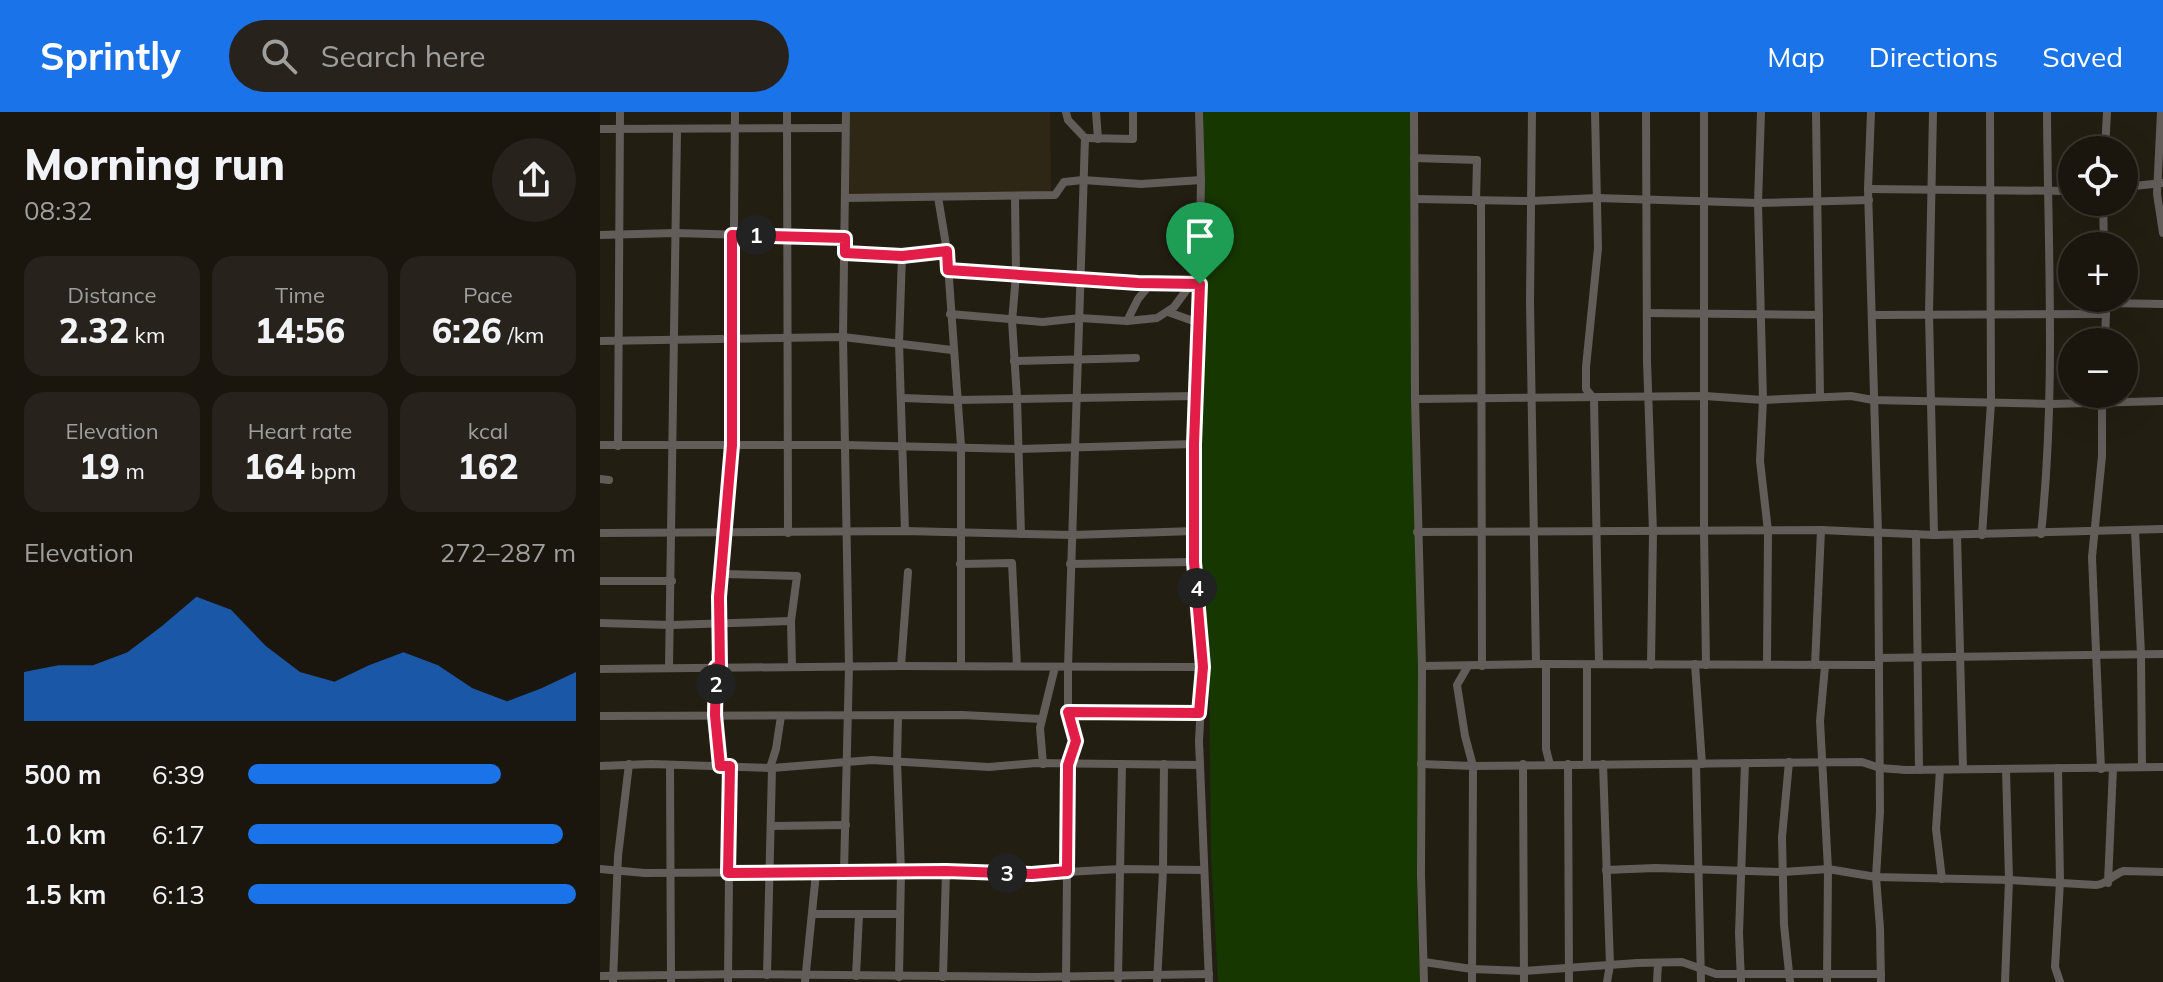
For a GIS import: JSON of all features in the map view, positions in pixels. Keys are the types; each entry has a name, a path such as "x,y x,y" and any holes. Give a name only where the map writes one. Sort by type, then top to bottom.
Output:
{"street":[{"path":"618,446 620,112"},
{"path":"728,978 725,766 715,715 732,445 735,112"},
{"path":"787,112 788,533"},
{"path":"844,872 849,667 843,337 846,112"},
{"path":"1066,112 1068,120 1085,138 1098,139 1133,139 1133,112"},
{"path":"1096,112 1098,139"},
{"path":"600,976 613,979 767,975 979,980 1209,978 1200,765 1199,713 1203,667 1194,562 1194,444 1199,323 1195,284 1201,180 1199,112"},
{"path":"1414,112 1424,982"},
{"path":"1532,112 1536,664"},
{"path":"1595,112 1598,248 1586,389 1594,399 1599,664"},
{"path":"1646,112 1653,532 1651,665"},
{"path":"1704,112 1706,665"},
{"path":"1761,112 1758,203 1763,400 1760,461 1768,531 1767,664"},
{"path":"1816,112 1820,397"},
{"path":"1424,962 1472,969 1524,971 1687,963 1701,970 1741,978 1881,978 1876,877 1880,768 1878,533 1868,189 1871,112"},
{"path":"1933,112 1929,314 1934,535"},
{"path":"1982,535 1991,403 1990,112"},
{"path":"2041,534 2051,404 2047,112"},
{"path":"2106,136 2107,112"},
{"path":"2161,112 2158,207 2163,233"},
{"path":"600,129 845,128"},
{"path":"669,668 677,131"},
{"path":"1066,979 1068,765 1076,741 1068,712 1070,564 1085,138"},
{"path":"1414,158 1477,160 1482,666"},
{"path":"846,198 1055,195 1064,182 1083,180 1141,184 1201,180"},
{"path":"2138,185 2160,183"},
{"path":"1868,189 2058,191"},
{"path":"938,197 947,251 961,446 961,666"},
{"path":"1015,197 1016,275 1012,321 1021,534"},
{"path":"1415,199 1531,201 1597,198 1758,203 1869,200"},
{"path":"600,235 675,233 845,238"},
{"path":"845,253 902,256 947,251"},
{"path":"902,256 899,343 905,531"},
{"path":"948,270 1195,284"},
{"path":"1127,321 1138,299 1151,283"},
{"path":"950,314 1043,322 1080,318 1127,321 1157,318 1168,312 1195,284"},
{"path":"2138,303 2163,304"},
{"path":"1168,312 1199,323"},
{"path":"1647,313 1819,315"},
{"path":"1872,315 2106,314 2106,328"},
{"path":"600,341 843,337 952,350"},
{"path":"1014,361 1136,358"},
{"path":"902,398 1196,396"},
{"path":"1415,399 1705,396 1763,400 1851,396 1873,400 2058,403"},
{"path":"2138,400 2163,401"},
{"path":"2101,769 2092,557 2102,456 2102,408"},
{"path":"600,445 961,446 1019,449 1194,444"},
{"path":"1417,532 1821,530 1982,535 2163,529"},
{"path":"1815,665 1821,530"},
{"path":"2135,530 2142,767"},
{"path":"600,533 905,531 1072,535 1195,531"},
{"path":"1916,534 1919,770"},
{"path":"1957,535 1963,769"},
{"path":"1070,564 1194,562"},
{"path":"960,564 1012,563 1017,666"},
{"path":"901,666 908,572"},
{"path":"722,574 797,576 791,621 792,666"},
{"path":"600,581 672,581"},
{"path":"600,623 671,625 791,621"},
{"path":"1422,666 1825,666 1916,657 2163,654"},
{"path":"1546,664 1546,749 1550,765"},
{"path":"1695,664 1699,764 1696,871 1701,982"},
{"path":"1587,665 1587,764"},
{"path":"1468,666 1457,685 1473,766 1472,982"},
{"path":"1825,666 1820,721 1828,869 1827,978"},
{"path":"1043,764 1042,719 1055,667"},
{"path":"600,669 1203,667"},
{"path":"1068,712 1199,713"},
{"path":"600,716 1010,715 1042,719"},
{"path":"767,975 771,768 781,716"},
{"path":"898,716 901,872 899,977"},
{"path":"600,766 771,768 846,761 989,767 1043,764 1200,765"},
{"path":"1789,762 1782,837 1784,925 1790,978"},
{"path":"1421,764 1862,762 1880,768 1919,770 2163,767"},
{"path":"1741,978 1739,933 1745,763"},
{"path":"613,979 617,872 629,764"},
{"path":"1118,979 1122,764"},
{"path":"1157,978 1163,871 1164,764"},
{"path":"1523,764 1524,982"},
{"path":"1568,764 1569,982"},
{"path":"1603,764 1610,965 1607,982"},
{"path":"670,766 671,979"},
{"path":"2058,768 2060,882 2055,967 2060,982"},
{"path":"2108,883 2113,768"},
{"path":"2005,982 2009,880 2006,769"},
{"path":"1940,770 1936,829 1942,879"},
{"path":"772,826 846,825"},
{"path":"1606,870 1655,868 1783,872 1828,869 1876,877 2096,885 2108,883 2124,871 2163,872"},
{"path":"600,869 671,873 946,871 1032,874 1120,869 1203,870"},
{"path":"938,979 946,871"},
{"path":"806,978 816,873"},
{"path":"813,914 900,914"},
{"path":"856,976 859,915"},
{"path":"1657,982 1658,963"}],"shaded area":[{"path":"846,112 1050,112 1051,195 846,198"}],"green space":[{"path":"1198,112 1411,112 1422,666 1417,911 1420,982 1218,982 1211,856 1209,667 1194,444"}],"route":[{"path":"732,235 845,238 845,253 902,256 947,251 948,270 1138,283 1200,284 1194,444 1194,562 1203,667 1199,713 1068,712 1076,741 1068,765 1067,871 1032,874 946,871 728,873 730,766 720,766 715,715 716,667 720,667 719,597 732,445 732,235"}]}
